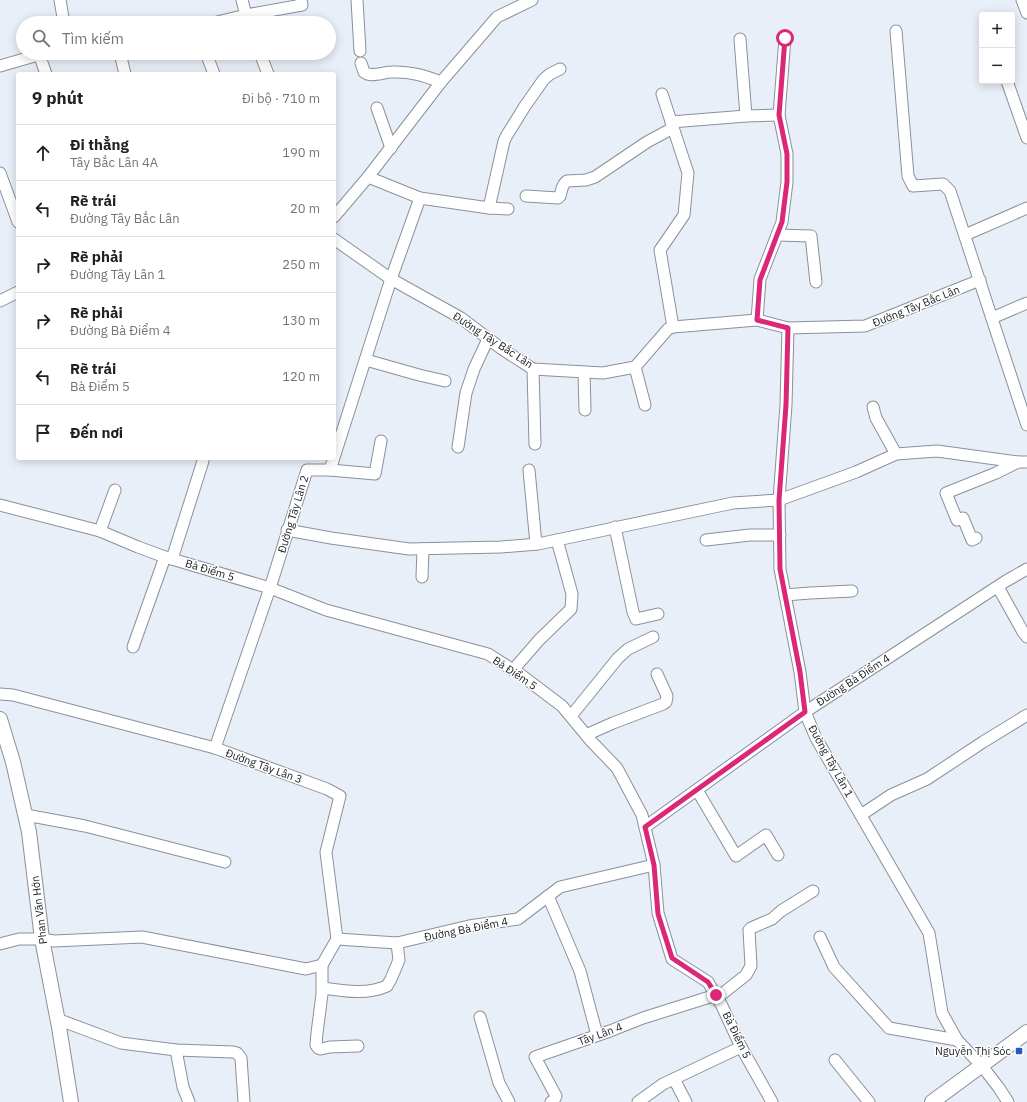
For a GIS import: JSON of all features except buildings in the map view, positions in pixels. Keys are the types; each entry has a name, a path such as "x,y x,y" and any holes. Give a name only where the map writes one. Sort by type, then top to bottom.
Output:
{"main road":[{"name":"Phan Văn Hớn","path":"0,719 13,762 26,815 42,939 71,1102"},
{"path":"932,1102 1027,1032"}],"street":[{"path":"60,0 63,16"},
{"path":"242,0 246,16"},
{"path":"259,16 302,5 301,0"},
{"path":"357,0 360,57 364,72 370,75 391,72 420,74 441,82"},
{"path":"336,215 391,148 441,82 497,18 532,0"},
{"path":"1022,0 1027,13"},
{"path":"896,31 908,176 913,186 942,184 950,191 1027,425"},
{"path":"757,320 760,280 782,222 787,182 787,154 779,115 785,38"},
{"path":"740,39 746,116"},
{"path":"0,66 21,60"},
{"path":"43,60 46,72"},
{"path":"122,60 125,72"},
{"path":"209,60 213,72"},
{"path":"263,60 267,72"},
{"path":"489,208 504,141 507,135 525,106 544,80 550,74 560,69"},
{"path":"1008,84 1027,138"},
{"path":"645,405 635,367 668,329 673,327 660,250 684,215 688,173 662,94"},
{"path":"376,108 391,148"},
{"path":"526,196 558,198 564,183 586,180 594,177 672,125 746,116 779,115"},
{"path":"0,173 16,217"},
{"path":"368,177 420,198 489,208 508,209"},
{"path":"336,452 391,279 420,198"},
{"path":"965,235 1027,208"},
{"path":"777,234 811,236 816,282"},
{"name":"Đường Tây Bắc Lân","path":"336,240 391,279 461,318 488,339 533,369 603,373 635,367"},
{"name":"Đường Tây Bắc Lân","path":"673,327 757,320 788,328 865,326 980,280"},
{"path":"0,301 16,293"},
{"path":"992,318 1027,304"},
{"name":"Đường Tây Lân 1","path":"788,328 786,405 779,500 780,569 800,672 805,712 816,738 929,933 942,1013 956,1040 982,1066 1008,1102"},
{"path":"458,447 466,393 474,369 488,339"},
{"path":"366,360 445,381"},
{"path":"533,369 535,444"},
{"path":"584,372 585,410"},
{"path":"872,407 876,418 896,454"},
{"path":"333,460 330,470 375,474 381,441"},
{"path":"287,530 409,549 501,547 536,544 733,503 779,500 856,472 896,454 937,450 1022,462"},
{"path":"133,647 168,558 203,461"},
{"path":"976,538 972,540 962,518 957,520 946,493 1022,462"},
{"name":"Đường Tây Lân 2","path":"215,748 270,588 307,470 330,470"},
{"path":"529,470 536,544"},
{"path":"100,531 115,490"},
{"name":"Bà Điểm 5","path":"0,505 100,531 168,558 270,588 326,610 488,654 513,670 562,706 616,768 642,815 654,865 658,914 672,958 708,982 722,1006 741,1047 772,1102"},
{"path":"615,527 633,612 636,619 658,614"},
{"path":"706,540 750,535 780,535"},
{"path":"513,670 539,640 571,609 572,594 557,540"},
{"path":"422,577 423,549"},
{"name":"Đường Bà Điểm 4","path":"645,827 805,712 1027,569"},
{"path":"998,587 1016,622 1027,637"},
{"path":"785,595 852,591"},
{"path":"570,716 618,658 628,649 653,637"},
{"path":"586,735 613,723 660,706 666,702 667,696 657,674"},
{"name":"Đường Tây Lân 3","path":"0,694 13,695 215,748 327,789 340,796 326,852 337,939"},
{"path":"860,815 891,795 927,779 983,742 1027,716"},
{"path":"697,790 736,856 766,835 778,855"},
{"path":"26,815 85,826 225,862"},
{"name":"Đường Bà Điểm 4","path":"337,939 396,943 469,926 518,919 560,887 654,865"},
{"path":"716,996 746,975 750,970 749,930 772,919 781,911 813,891"},
{"path":"548,896 580,971 597,1036"},
{"path":"0,944 19,939 42,939 54,941 142,937 306,969 322,965"},
{"path":"820,937 834,968 889,1028 956,1040"},
{"path":"337,939 322,965 322,988 316,1045 322,1049 330,1047 358,1046"},
{"path":"322,988 363,992 387,986 399,960 396,943"},
{"name":"Tây Lân 4","path":"551,1102 556,1096 535,1057 597,1036 643,1018 716,996"},
{"path":"480,1017 499,1083 509,1102"},
{"path":"57,1019 121,1043 176,1050 238,1053 241,1058 244,1102"},
{"path":"638,1102 663,1084 741,1047"},
{"path":"176,1050 183,1087 188,1102"},
{"path":"835,1060 869,1102"},
{"path":"674,1079 686,1102"}],"place":[{"name":"Nguyễn Thị Sóc","path":"1019,1051"}],"route":[{"path":"716,995 708,982 672,958 658,914 654,865 645,827 805,712 800,672 780,569 779,500 786,405 788,328 757,320 760,280 782,222 787,182 787,154 779,115 785,38"}]}
